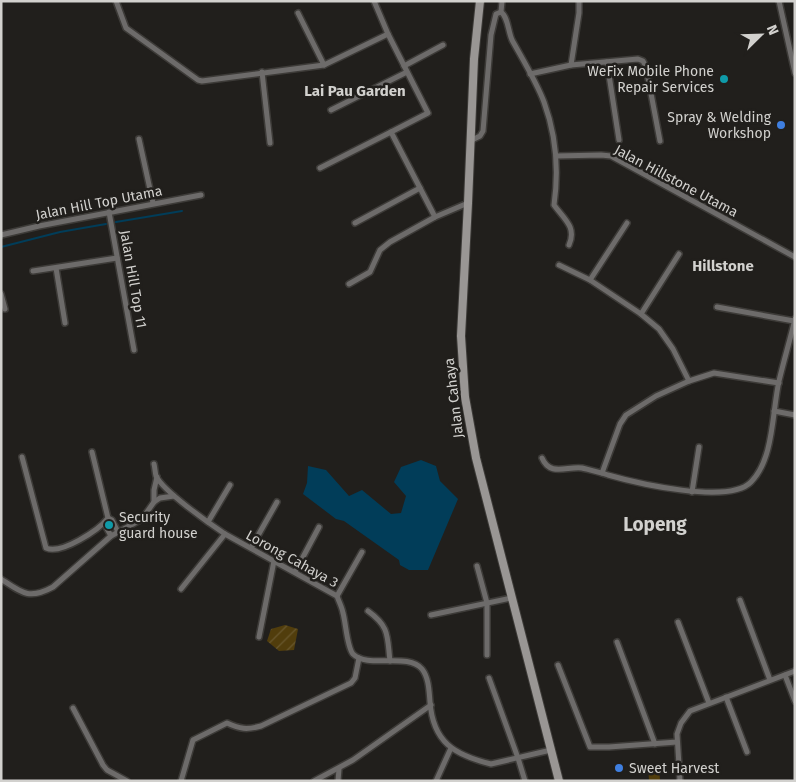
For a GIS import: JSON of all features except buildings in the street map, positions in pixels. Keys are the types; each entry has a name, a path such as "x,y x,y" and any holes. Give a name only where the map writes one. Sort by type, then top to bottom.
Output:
{"street":[{"path":"116,1 126,28 198,80 324,65 388,34"},
{"path":"320,168 428,114 388,34 374,1"},
{"name":"Jalan Cahaya","path":"480,1 475,39 461,336 465,397 476,458 559,781"},
{"path":"502,1 501,12 504,13 508,32 544,101 552,129 557,182 554,205 572,231 569,245"},
{"path":"571,65 580,13 579,1"},
{"path":"779,1 795,73"},
{"path":"470,141 480,136 483,130 491,35 496,14 501,12"},
{"path":"298,13 324,65"},
{"path":"404,66 443,45"},
{"path":"530,74 571,65 638,59 646,67 660,141"},
{"path":"607,62 619,140"},
{"path":"262,72 270,143"},
{"path":"331,110 407,72"},
{"path":"391,132 435,217"},
{"path":"139,139 152,203"},
{"name":"Jalan Hillstone Utama","path":"556,156 611,156 795,257"},
{"path":"355,223 420,188"},
{"name":"Jalan Hill Top Utama","path":"1,235 152,203 201,195"},
{"path":"349,284 370,272 380,250 386,245 435,217 468,203"},
{"name":"Jalan Hill Top 11","path":"109,212 134,350"},
{"path":"590,280 627,223"},
{"path":"641,314 679,254"},
{"path":"33,271 117,258"},
{"path":"559,265 590,280 660,329 673,349 689,381"},
{"path":"56,268 65,323"},
{"path":"1,294 5,309"},
{"path":"542,458 550,468 560,470 580,468 633,482 692,492 713,492 743,488 752,482 764,463 770,440 779,383 794,320 717,307"},
{"path":"602,473 620,424 626,415 656,396 689,381 714,373 779,383"},
{"path":"774,411 795,415"},
{"path":"692,492 699,448"},
{"path":"92,452 108,518 112,520 118,532"},
{"path":"22,457 46,548 51,550 58,549 83,537 104,523 108,518"},
{"path":"154,464 156,477 154,502"},
{"name":"Lorong Cahaya 3","path":"156,477 174,496 225,534 336,596 344,614 352,653 359,658"},
{"path":"208,522 230,485"},
{"path":"1,579 23,594 34,595 44,592 53,587 111,536 142,519 154,502 160,498 174,496"},
{"path":"251,548 277,502"},
{"path":"104,523 111,536"},
{"path":"295,572 319,527"},
{"path":"181,589 225,534"},
{"path":"336,596 362,552"},
{"path":"259,637 274,561"},
{"path":"478,566 487,603 487,655"},
{"path":"431,615 511,598"},
{"path":"740,600 770,680"},
{"path":"368,612 380,620 386,630 390,661"},
{"path":"678,622 709,703"},
{"path":"617,642 655,744"},
{"path":"182,781 191,744 196,737 227,723 238,728 248,729 261,726 351,683 355,678 359,658 413,662 421,667 426,675 430,705 438,734 451,748 481,762 491,764 551,750"},
{"path":"558,665 590,747 677,742"},
{"path":"680,781 677,734 681,723 690,711 795,672"},
{"path":"785,675 795,701"},
{"path":"489,678 518,758 524,781"},
{"path":"726,697 747,752"},
{"path":"314,781 339,769 430,705"},
{"path":"73,708 103,765 107,770 127,781"},
{"path":"436,781 451,748"},
{"path":"338,781 339,769"}],"shaded area":[{"path":"285,625 298,629 294,650 279,651 267,641 271,629"},
{"path":"659,764 660,781 649,781 648,765"}],"water":[{"path":"421,460 436,466 440,481 458,499 428,570 409,570 400,565 399,560 344,521 336,519 303,494 307,483 308,466 326,470 349,496 362,490 391,514 401,513 406,496 394,482 401,467"}],"waterway":[{"path":"116,222 182,211"},
{"path":"1,247 60,232 106,224"}],"place":[{"name":"WeFix Mobile Phone Repair Services","path":"724,79"},
{"name":"Spray & Welding Workshop","path":"781,125"},
{"name":"Security guard house","path":"109,525"},
{"name":"Sweet Harvest","path":"619,768"}],"district":[{"name":"Lai Pau Garden","path":"355,91"},
{"name":"Hillstone","path":"723,266"},
{"name":"Lopeng","path":"655,524"}]}
